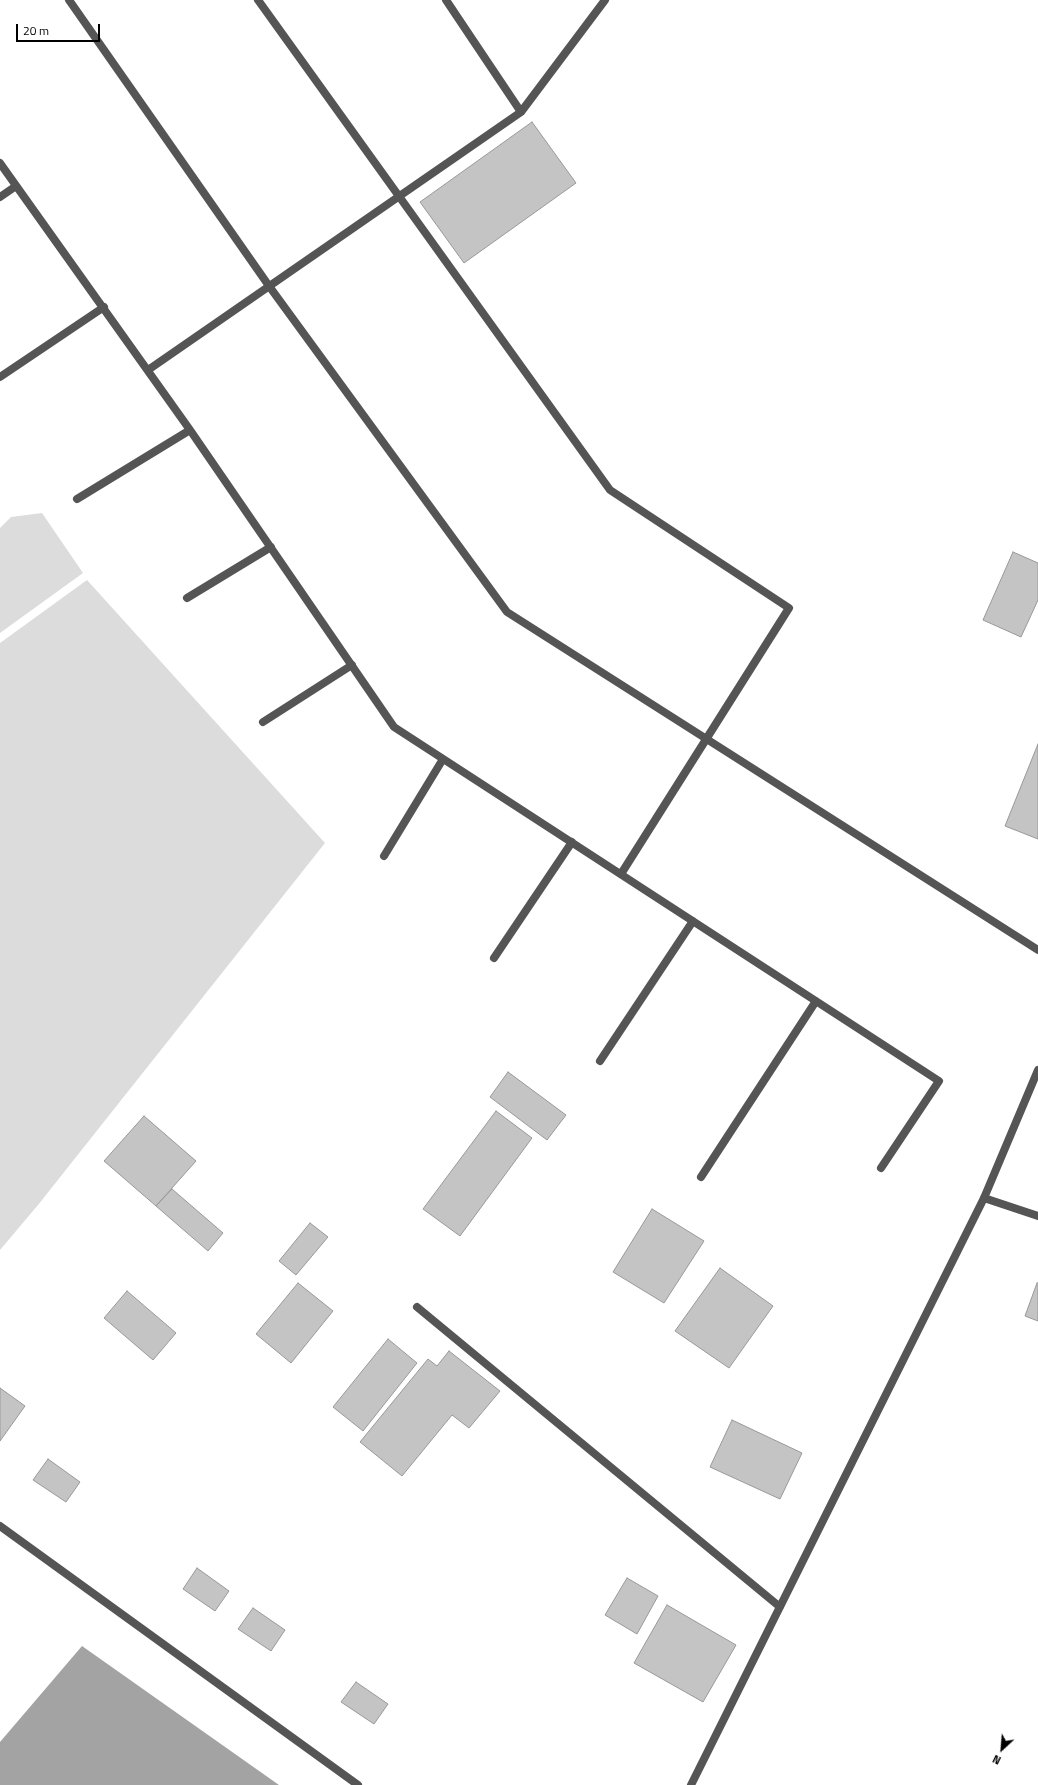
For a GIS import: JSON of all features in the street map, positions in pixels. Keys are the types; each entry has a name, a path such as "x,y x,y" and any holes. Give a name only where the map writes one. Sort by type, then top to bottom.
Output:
{"street":[{"path":"69,0 269,286 507,612 1038,950"},
{"path":"258,0 610,490 789,608 621,874"},
{"path":"446,0 521,112"},
{"path":"148,370 521,112 605,0"},
{"path":"0,163 104,307 190,430 394,727 939,1081 881,1168"},
{"path":"0,197 16,186"},
{"path":"0,377 104,307"},
{"path":"77,499 190,430"},
{"path":"187,598 271,548"},
{"path":"263,722 352,665"},
{"path":"384,856 443,759"},
{"path":"494,958 572,842"},
{"path":"600,1061 693,921"},
{"path":"701,1177 816,1001"},
{"path":"691,1785 984,1198 1038,1070"},
{"path":"984,1198 1038,1216"},
{"path":"417,1307 780,1607"},
{"path":"0,1526 358,1785"}],"shaded area":[{"path":"42,513 83,573 0,633 0,528 11,517"},
{"path":"87,580 325,843 38,1205 0,1250 0,643"},
{"path":"82,1646 279,1785 0,1785 0,1742"}],"building":[{"path":"532,122 576,183 464,263 420,202"},
{"path":"1013,552 1038,563 1038,600 1021,637 983,620"},
{"path":"1038,744 1038,839 1005,826"},
{"path":"508,1072 566,1115 547,1140 490,1097"},
{"path":"496,1111 532,1138 460,1236 423,1209"},
{"path":"144,1116 196,1161 156,1206 104,1161"},
{"path":"172,1189 223,1233 208,1251 156,1206"},
{"path":"652,1209 704,1241 664,1303 613,1272"},
{"path":"310,1223 328,1237 296,1275 279,1261"},
{"path":"720,1268 773,1306 729,1368 675,1331"},
{"path":"298,1283 333,1311 291,1363 256,1334"},
{"path":"1038,1283 1038,1321 1025,1316"},
{"path":"127,1291 176,1333 153,1360 104,1318"},
{"path":"388,1339 417,1363 363,1431 333,1407"},
{"path":"449,1351 500,1391 469,1428 452,1415 402,1476 360,1442 428,1359 437,1366"},
{"path":"0,1388 25,1406 0,1441"},
{"path":"732,1420 802,1453 780,1499 710,1467"},
{"path":"48,1459 80,1482 66,1502 33,1480"},
{"path":"197,1568 229,1591 215,1611 183,1589"},
{"path":"627,1578 658,1596 637,1634 605,1615"},
{"path":"667,1605 736,1645 703,1702 634,1663"},
{"path":"253,1608 285,1630 271,1651 238,1629"},
{"path":"356,1682 388,1704 374,1724 341,1702"}]}
